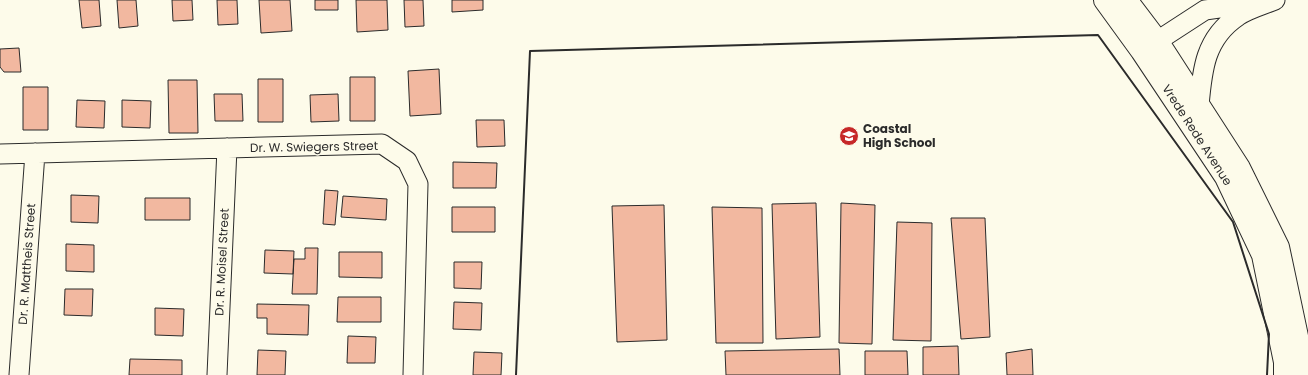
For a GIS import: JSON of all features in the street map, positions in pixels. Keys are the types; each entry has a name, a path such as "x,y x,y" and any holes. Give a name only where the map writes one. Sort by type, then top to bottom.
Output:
{"street":[{"name":"Vrede Rede Avenue","path":"1105,0 1149,46 1199,106 1239,168 1278,247 1302,360 1302,375"},
{"name":"Vrede Rede Avenue","path":"1126,0 1149,46 1226,177 1263,255 1285,362 1285,375"},
{"path":"1149,46 1205,10 1271,0"},
{"path":"1199,106 1202,77 1208,53 1219,33 1239,16 1275,0"},
{"name":"Dr. W. Swiegers Street","path":"0,154 382,144 407,161 418,184 413,375"},
{"name":"Dr. R. Moisel Street","path":"217,375 227,148"},
{"name":"Dr. R. Mattheis Street","path":"19,375 35,153"}],"building":[{"path":"79,0 99,0 101,26 82,28"},
{"path":"117,0 136,0 138,26 119,28"},
{"path":"172,0 192,0 193,20 173,21"},
{"path":"217,0 237,0 238,24 218,25"},
{"path":"259,0 290,0 292,31 261,33"},
{"path":"315,0 338,0 338,10 315,10"},
{"path":"356,0 387,0 388,30 357,32"},
{"path":"404,0 423,0 424,26 405,27"},
{"path":"452,0 483,0 483,10 452,12"},
{"path":"19,48 21,72 4,72 0,67 0,49"},
{"path":"439,69 441,114 410,116 408,71"},
{"path":"350,77 375,77 375,121 350,121"},
{"path":"258,79 283,79 283,122 258,122"},
{"path":"168,80 197,80 198,133 169,133"},
{"path":"23,87 48,87 48,130 23,130"},
{"path":"214,94 242,94 243,121 215,121"},
{"path":"338,94 339,121 311,122 310,95"},
{"path":"77,100 105,101 104,128 76,127"},
{"path":"122,100 151,101 150,128 122,127"},
{"path":"476,120 504,120 505,146 477,147"},
{"path":"453,162 497,163 496,188 453,188"},
{"path":"325,190 338,191 335,225 323,224"},
{"path":"71,195 99,196 98,223 71,222"},
{"path":"343,196 387,199 386,220 341,217"},
{"path":"145,198 190,198 190,220 145,220"},
{"path":"816,203 820,337 776,339 772,204"},
{"path":"841,203 875,205 872,344 839,343"},
{"path":"664,205 667,340 617,342 612,206"},
{"path":"452,207 495,207 495,232 452,232"},
{"path":"712,207 762,208 763,343 716,343"},
{"path":"951,218 985,218 990,337 961,339"},
{"path":"897,222 932,223 931,341 893,340"},
{"path":"66,244 94,245 94,272 66,271"},
{"path":"305,248 318,248 317,294 292,294 294,259 305,259"},
{"path":"265,250 294,251 293,274 264,273"},
{"path":"339,252 382,252 382,278 339,277"},
{"path":"454,262 482,262 481,289 454,288"},
{"path":"65,289 93,289 92,316 64,315"},
{"path":"338,297 381,297 381,322 337,322"},
{"path":"454,302 482,303 481,330 453,329"},
{"path":"257,304 309,305 308,335 267,334 267,318 257,318"},
{"path":"155,308 184,309 183,336 155,335"},
{"path":"348,336 376,337 375,363 347,363"},
{"path":"958,346 959,375 923,375 923,347"},
{"path":"839,349 840,375 726,375 725,351"},
{"path":"1032,349 1033,375 1007,375 1006,353"},
{"path":"258,350 286,351 285,375 257,375"},
{"path":"865,351 907,351 908,375 865,375"},
{"path":"474,352 502,353 501,375 473,375"},
{"path":"130,359 182,360 182,375 129,375"}],"wall":[{"path":"516,375 530,51 1098,35 1233,222 1269,334 1267,375"}],"place":[{"name":"Coastal High School","path":"849,136"}]}
